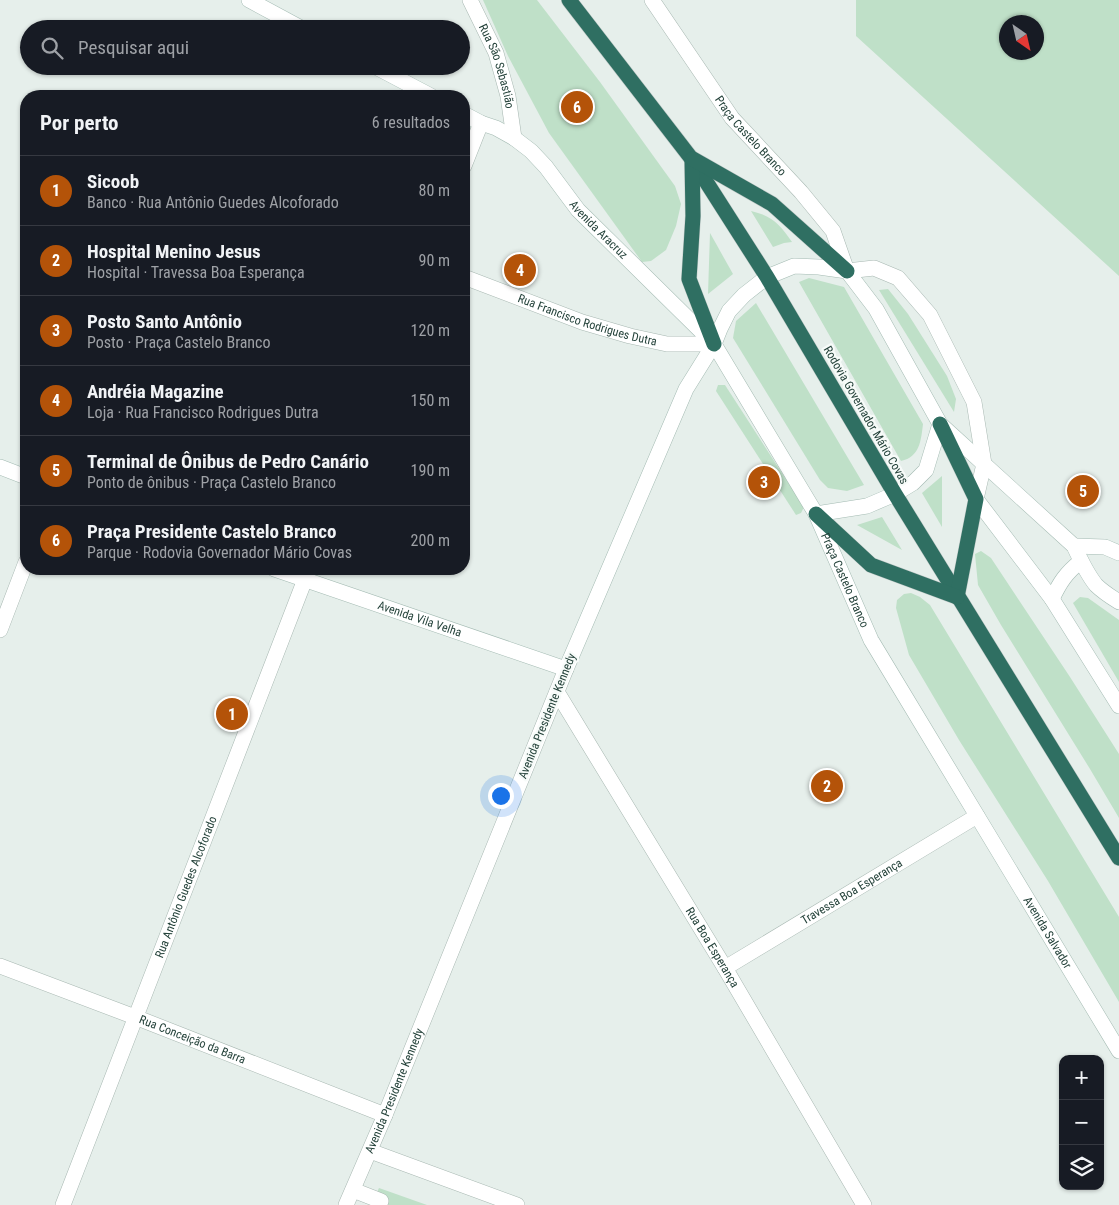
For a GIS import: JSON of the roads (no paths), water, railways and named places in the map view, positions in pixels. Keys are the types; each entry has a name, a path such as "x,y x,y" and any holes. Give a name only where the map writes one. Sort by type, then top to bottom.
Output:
{"highway":[{"name":"Rodovia Governador Mário Covas","path":"568,0 692,158 767,277 957,597 1119,858"},
{"path":"692,158 772,204 847,271"},
{"path":"692,158 693,216 689,279 714,344"},
{"path":"816,514 871,566 957,597 976,499 940,424"}],"street":[{"path":"249,0 286,20"},
{"name":"Rua São Sebastião","path":"470,0 496,53 508,96 514,138"},
{"name":"Praça Castelo Branco","path":"652,0 732,118 801,192 833,231 847,271 876,308 940,424 1074,546"},
{"path":"391,75 420,90"},
{"name":"Avenida Aracruz","path":"470,117 496,128 532,151 578,210 714,344"},
{"path":"470,151 481,123"},
{"name":"Avenida Presidente Kennedy","path":"346,1205 385,1115 566,669 686,389 714,344 729,311 744,294 767,277 794,266 847,271"},
{"path":"847,271 874,268 898,278 930,315 974,402 984,464 976,499 1052,599 1119,706"},
{"name":"Rua Francisco Rodrigues Dutra","path":"470,279 582,322 630,336 667,344 714,344"},
{"name":"Praça Castelo Branco","path":"714,344 816,514 871,640 977,816"},
{"path":"816,514 867,506 895,494 912,483 926,470 940,424"},
{"path":"0,467 20,475"},
{"path":"1119,553 1105,547 1074,546 1095,584 1119,602"},
{"path":"1052,599 1068,571 1081,561"},
{"path":"0,630 21,575"},
{"name":"Rua Antônio Guedes Alcoforado","path":"63,1205 307,575"},
{"name":"Avenida Vila Velha","path":"310,575 566,669"},
{"name":"Rua Boa Esperança","path":"557,692 725,968 864,1205"},
{"name":"Travessa Boa Esperança","path":"725,968 977,816"},
{"name":"Avenida Salvador","path":"977,816 1119,1051"},
{"name":"Rua Conceição da Barra","path":"0,966 385,1115"},
{"path":"370,1151 517,1205"},
{"path":"353,1190 385,1204"}],"place":[{"name":"Praça Presidente Castelo Branco","path":"577,107"},
{"name":"Andréia Magazine","path":"520,270"},
{"name":"Posto Santo Antônio","path":"764,482"},
{"name":"Terminal de Ônibus de Pedro Canário","path":"1083,491"},
{"name":"Sicoob","path":"232,714"},
{"name":"Hospital Menino Jesus","path":"827,786"}]}
